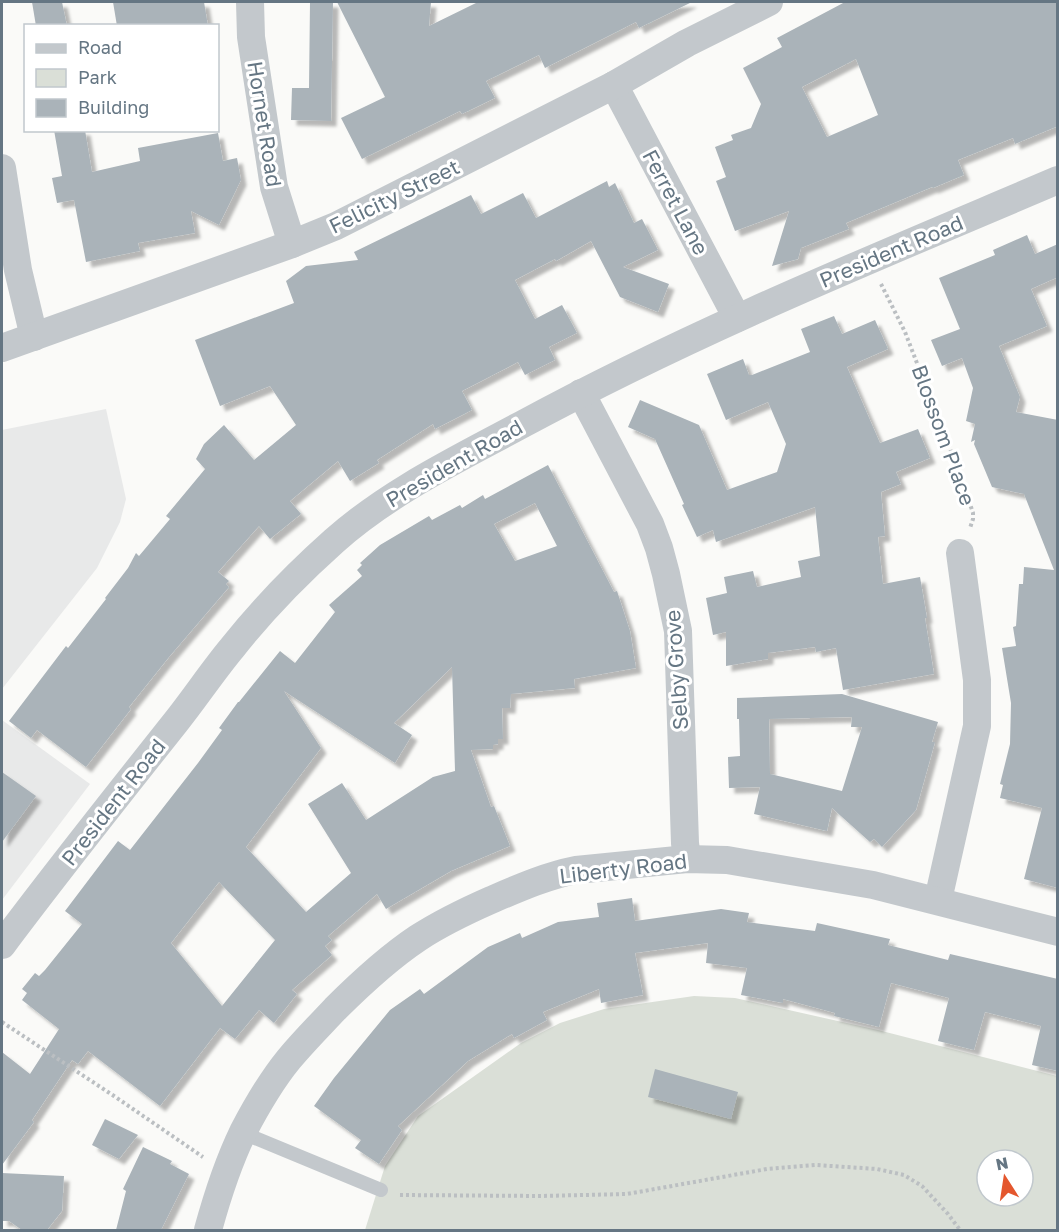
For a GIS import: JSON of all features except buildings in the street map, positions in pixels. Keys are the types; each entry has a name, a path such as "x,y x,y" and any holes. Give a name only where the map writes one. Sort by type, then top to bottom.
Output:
{"street":[{"name":"Hornet Road","path":"250,2 251,37 274,187 292,244"},
{"name":"Felicity Street","path":"2,348 292,244 336,226 614,85 769,2"},
{"name":"Ferret Lane","path":"614,85 737,318"},
{"path":"2,168 18,270 33,337"},
{"name":"President Road","path":"2,945 231,648 304,569 367,514 413,483 581,393 737,318 1058,180"},
{"name":"Selby Grove","path":"581,393 650,524 666,574 678,630 687,859"},
{"path":"938,900 977,726 977,680 960,553"},
{"name":"Liberty Road","path":"208,1230 226,1173 243,1133 288,1060 317,1028 362,983 392,957 420,938 465,912 559,873 687,859 727,860 873,885 1058,932"}],"lane":[{"path":"243,1133 381,1190"}],"path":[{"name":"Blossom Place","path":"868,260 905,332 969,497 973,519 960,553"},
{"path":"2,1022 226,1173"},
{"path":"381,1190 397,1195 421,1196 627,1194 767,1168 816,1165 876,1169 904,1175 922,1186 960,1230"}],"shaded area":[{"path":"106,409 126,499 120,522 97,568 2,689 2,430"},
{"path":"2,720 90,784 2,900"}],"green space":[{"path":"694,996 735,998 878,1030 1057,1076 1057,1230 365,1230 385,1166 418,1116 521,1043 560,1023 604,1009"}]}
